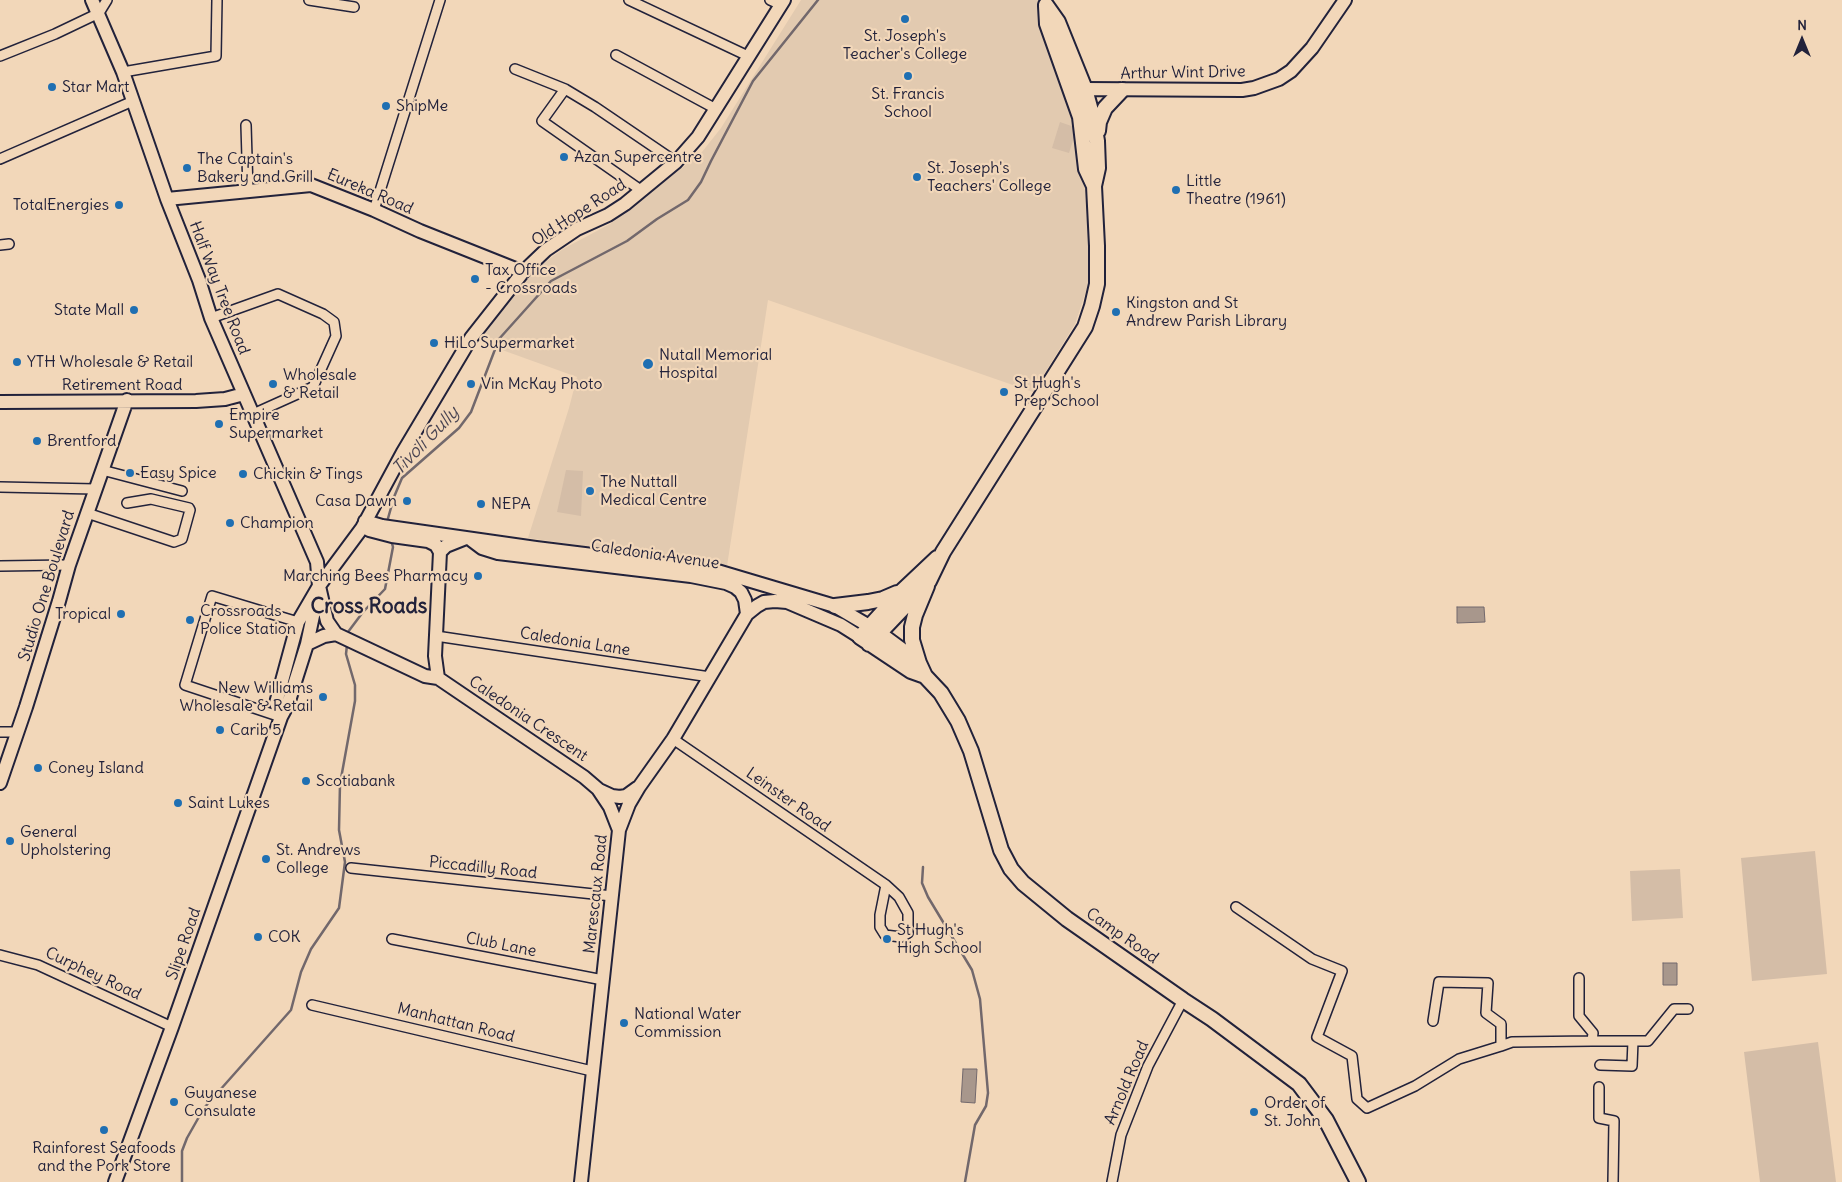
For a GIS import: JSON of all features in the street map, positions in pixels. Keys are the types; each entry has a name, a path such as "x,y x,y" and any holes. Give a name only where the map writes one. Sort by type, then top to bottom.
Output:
{"main road":[{"name":"Half Way Tree Road","path":"92,0 123,72 167,199 199,280 211,318 317,562 319,586"},
{"name":"Arthur Wint Drive","path":"1079,91 1242,90 1266,84 1291,71 1312,48 1345,0"},
{"name":"Old Hope Road","path":"319,586 363,525 403,452 471,338 523,272 546,250 577,229 608,215 642,191 676,162 698,137 716,109 778,2"},
{"path":"922,670 912,640 912,627 929,581 943,552 1085,327 1096,284 1097,246 1094,186 1098,168 1094,118 1079,91 1048,24 1045,2"},
{"path":"1097,141 1099,122 1105,108 1122,90"},
{"path":"1079,91 1086,169 1094,186"},
{"name":"Eureka Road","path":"167,199 312,185 523,272"},
{"name":"Retirement Road","path":"0,402 206,400 225,399 244,394"},
{"name":"Studio One Boulevard","path":"0,783 51,627 68,565 127,400"},
{"path":"363,525 432,542 440,552 435,656 438,678"},
{"name":"Caledonia Avenue","path":"388,531 468,537 536,548 714,570 835,606 874,629"},
{"path":"440,552 446,546 468,537"},
{"name":"Caledonia Avenue","path":"468,537 482,548 498,553 691,576 726,583 741,592 745,600 747,614"},
{"path":"747,614 764,602 775,600 787,602 841,625 864,640 902,591 943,552"},
{"path":"874,629 929,581"},
{"path":"319,586 324,614 343,637"},
{"name":"Slipe Road","path":"281,716 276,703 298,622 319,586"},
{"name":"Slipe Road","path":"115,1182 172,1027 281,716 288,704 307,644 319,586"},
{"path":"835,606 883,599 902,591"},
{"name":"Marescaux Road","path":"581,1182 619,830 629,804 639,786 673,738 747,614"},
{"name":"Camp Road","path":"874,629 922,670 941,693 961,728 971,751 1001,850 1011,870 1033,892 1067,919 1212,1019 1299,1084 1326,1120 1358,1182"},
{"path":"307,644 324,636 343,637"},
{"name":"Caledonia Crescent","path":"343,637 425,676 438,678 528,738 598,789 612,796 620,797 633,792 639,786"},
{"name":"Camp Road","path":"864,640 912,671 922,670"},
{"name":"Caledonia Crescent","path":"598,789 610,807 619,830"}],"street":[{"path":"0,56 56,34 99,14 107,0"},
{"path":"123,72 216,56 217,0"},
{"path":"309,0 354,7"},
{"path":"374,210 440,0"},
{"path":"629,0 748,56"},
{"path":"616,55 716,109"},
{"path":"515,69 565,89 676,162"},
{"path":"565,89 542,121 642,191"},
{"path":"0,159 133,101"},
{"path":"246,124 248,191"},
{"path":"211,318 278,294 323,314 334,322 336,336 313,388 253,414"},
{"path":"102,470 182,492"},
{"path":"0,487 95,489"},
{"path":"87,513 174,542 182,539 189,508 151,499 127,503"},
{"path":"0,566 68,565"},
{"path":"281,716 185,685 212,596 298,622"},
{"name":"Caledonia Lane","path":"436,636 710,677"},
{"path":"0,732 17,732"},
{"name":"Leinster Road","path":"673,738 886,885 899,897 908,913 908,933 901,937 885,934 880,927 880,915 886,885"},
{"name":"Piccadilly Road","path":"351,868 612,896"},
{"path":"1236,907 1312,959 1342,971 1317,1037 1352,1056 1357,1099 1367,1108 1415,1086 1459,1059 1512,1042 1648,1041 1674,1009 1688,1009"},
{"name":"Club Lane","path":"392,939 603,980"},
{"name":"Curphey Road","path":"0,955 38,965 172,1027"},
{"path":"1579,978 1579,1016 1593,1033 1592,1041"},
{"path":"1434,1021 1439,982 1488,983 1486,1013 1500,1024 1501,1046"},
{"name":"Arnold Road","path":"1112,1182 1121,1135 1148,1066 1183,1000"},
{"name":"Manhattan Road","path":"312,1005 592,1071"},
{"path":"1600,1065 1632,1066 1633,1041"},
{"path":"1599,1088 1598,1118 1614,1121 1612,1182"}],"shaded area":[{"path":"801,0 1039,0 1081,132 1088,236 1088,285 1075,324 1033,392 768,300 727,566 528,538 577,377 480,342 503,302 530,273 563,249 610,224 702,152 721,128"},
{"path":"1060,122 1077,128 1069,153 1052,148"},
{"path":"566,470 583,471 581,516 557,512"},
{"path":"1457,607 1484,607 1485,622 1457,623"},
{"path":"1815,851 1827,974 1752,981 1741,858"},
{"path":"1680,869 1683,918 1632,921 1630,871"},
{"path":"1663,963 1677,963 1677,985 1663,985"},
{"path":"1818,1042 1836,1182 1760,1182 1744,1052"},
{"path":"963,1069 977,1069 975,1103 961,1102"}],"waterway":[{"name":"Tivoli Gully","path":"387,522 402,478 459,428 471,412 499,339 551,281 627,241 657,219 688,200 701,182 753,81 818,0"},
{"name":"Tivoli Gully","path":"347,634 363,612 385,589 393,547 391,540"},
{"name":"Tivoli Gully","path":"182,1182 182,1151 204,1108 291,1010 301,972 311,949 339,908 345,862 339,830 340,784 355,701 355,685 346,654 347,645"},
{"path":"923,867 922,883 928,897 972,970 980,999 988,1093 986,1106 975,1125 965,1182"}],"place":[{"name":"St. Joseph's Teacher's College","path":"905,19"},
{"name":"St. Francis School","path":"908,76"},
{"name":"Star Mart","path":"52,87"},
{"name":"ShipMe","path":"386,106"},
{"name":"Azan Supercentre","path":"564,157"},
{"name":"The Captain's Bakery and Grill","path":"187,168"},
{"name":"St. Joseph's Teachers' College","path":"917,177"},
{"name":"Little Theatre (1961)","path":"1176,190"},
{"name":"TotalEnergies","path":"119,205"},
{"name":"Tax Office - Crossroads","path":"475,279"},
{"name":"State Mall","path":"134,310"},
{"name":"Kingston and St Andrew Parish Library","path":"1116,312"},
{"name":"HiLo Supermarket","path":"434,343"},
{"name":"YTH Wholesale & Retail","path":"17,362"},
{"name":"Nutall Memorial Hospital","path":"648,364"},
{"name":"Wholesale & Retail","path":"273,384"},
{"name":"Vin McKay Photo","path":"471,384"},
{"name":"St Hugh's Prep School","path":"1004,392"},
{"name":"Empire Supermarket","path":"219,424"},
{"name":"Brentford","path":"37,441"},
{"name":"Easy Spice","path":"130,473"},
{"name":"Chickin & Tings","path":"243,474"},
{"name":"The Nuttall Medical Centre","path":"590,491"},
{"name":"Casa Dawn","path":"407,501"},
{"name":"NEPA","path":"481,504"},
{"name":"Champion","path":"230,523"},
{"name":"Marching Bees Pharmacy","path":"478,576"},
{"name":"Tropical","path":"121,614"},
{"name":"Crossroads Police Station","path":"190,620"},
{"name":"New Williams Wholesale & Retail","path":"323,697"},
{"name":"Carib 5","path":"220,730"},
{"name":"Coney Island","path":"38,768"},
{"name":"Scotiabank","path":"306,781"},
{"name":"Saint Lukes","path":"178,803"},
{"name":"General Upholstering","path":"10,841"},
{"name":"St. Andrews College","path":"266,859"},
{"name":"COK","path":"258,937"},
{"name":"St Hugh's High School","path":"887,939"},
{"name":"National Water Commission","path":"624,1023"},
{"name":"Guyanese Consulate","path":"174,1102"},
{"name":"Order of St. John","path":"1254,1112"},
{"name":"Rainforest Seafoods and the Pork Store","path":"104,1130"}],"district":[{"name":"Cross Roads","path":"369,607"}]}
